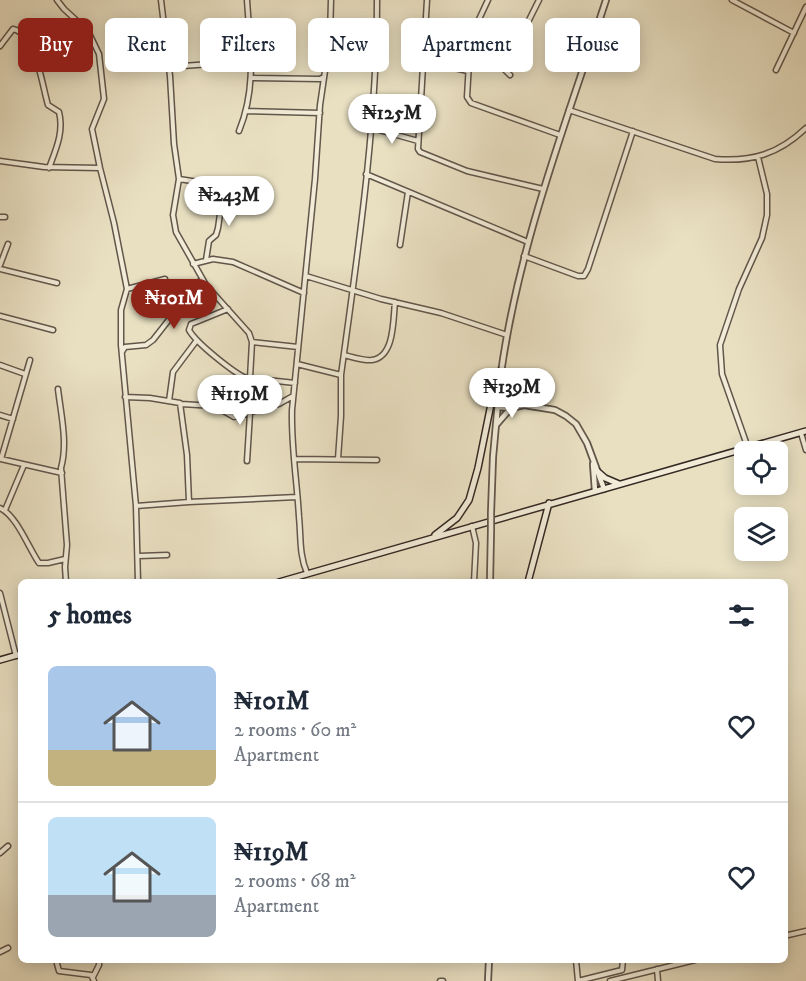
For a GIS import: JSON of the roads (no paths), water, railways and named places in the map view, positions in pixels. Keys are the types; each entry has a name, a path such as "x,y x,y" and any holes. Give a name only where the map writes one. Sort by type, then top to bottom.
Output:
{"main road":[{"path":"428,539 457,518 469,500 501,370"},
{"path":"774,441 803,432"},
{"path":"288,579 549,503 734,453"},
{"path":"597,471 605,478 619,484"},
{"path":"529,579 549,503"},
{"path":"0,660 18,655"}],"street":[{"path":"57,0 88,31 99,54 104,99 93,129 128,289 121,310 121,352 136,506 138,579"},
{"path":"161,0 163,18"},
{"path":"247,0 248,18"},
{"path":"307,573 302,555 297,497 292,427 293,396 320,113 330,37 331,0"},
{"path":"338,459 341,375 372,128 377,47 377,0"},
{"path":"426,18 427,0"},
{"path":"480,18 488,0"},
{"path":"510,75 505,70 507,64 539,0"},
{"path":"490,579 491,513 498,396 507,335 524,256 543,189 606,0"},
{"path":"732,0 794,33"},
{"path":"776,70 806,7"},
{"path":"0,46 14,29 22,32 33,52 48,105 59,112 61,128 59,141 49,168"},
{"path":"169,72 179,180 174,223 180,243 202,280 246,327 252,342 250,378"},
{"path":"239,131 247,111 252,72"},
{"path":"422,72 418,141 420,152 466,171 543,189"},
{"path":"468,72 467,98 471,103 560,135"},
{"path":"252,78 320,79 324,77"},
{"path":"569,110 714,159 737,160 758,157 794,139 806,128"},
{"path":"247,111 320,113"},
{"path":"372,128 418,141"},
{"path":"524,256 578,276 584,276 633,131"},
{"path":"745,441 722,374 720,345 739,289 762,238 767,215 767,194 758,157"},
{"path":"0,161 49,168 100,168"},
{"path":"366,174 528,242"},
{"path":"179,180 224,186 251,182"},
{"path":"206,260 209,242 216,235 218,228 224,186"},
{"path":"400,245 408,192"},
{"path":"8,244 0,267 57,283"},
{"path":"193,264 206,260 233,262 304,292"},
{"path":"306,276 353,291 441,313 507,335"},
{"path":"128,289 165,279"},
{"path":"121,352 125,347 146,345 153,340 175,312 173,299 175,296 202,280"},
{"path":"344,355 371,360 382,357 388,348 395,302"},
{"path":"228,309 191,324 189,330 197,340 244,378 295,383"},
{"path":"0,316 53,330"},
{"path":"169,401 173,372 197,340"},
{"path":"252,342 298,347"},
{"path":"30,360 1,459 62,473"},
{"path":"297,364 341,375"},
{"path":"0,365 25,374"},
{"path":"58,389 64,444 62,473 67,545 66,579"},
{"path":"125,397 215,406 234,417 279,404 293,396"},
{"path":"498,396 524,405 543,407 567,416 582,432 604,489"},
{"path":"181,404 188,466 189,502"},
{"path":"498,407 511,408 524,405"},
{"path":"496,425 511,408"},
{"path":"247,460 250,413"},
{"path":"0,415 12,419"},
{"path":"803,432 806,450"},
{"path":"294,459 377,459"},
{"path":"593,461 595,491"},
{"path":"5,510 24,465"},
{"path":"136,506 297,497"},
{"path":"0,508 5,510 39,563 65,559"},
{"path":"472,526 476,543 474,579"},
{"path":"139,556 167,555"},
{"path":"0,593 18,655"},
{"path":"0,854 8,846"},
{"path":"788,935 806,931"},
{"path":"0,952 8,948"},
{"path":"57,963 59,971 82,973 93,979 99,963"},
{"path":"488,981 489,963"},
{"path":"576,963 578,981 622,970 622,963"},
{"path":"610,981 682,963"},
{"path":"657,969 658,981"}]}
